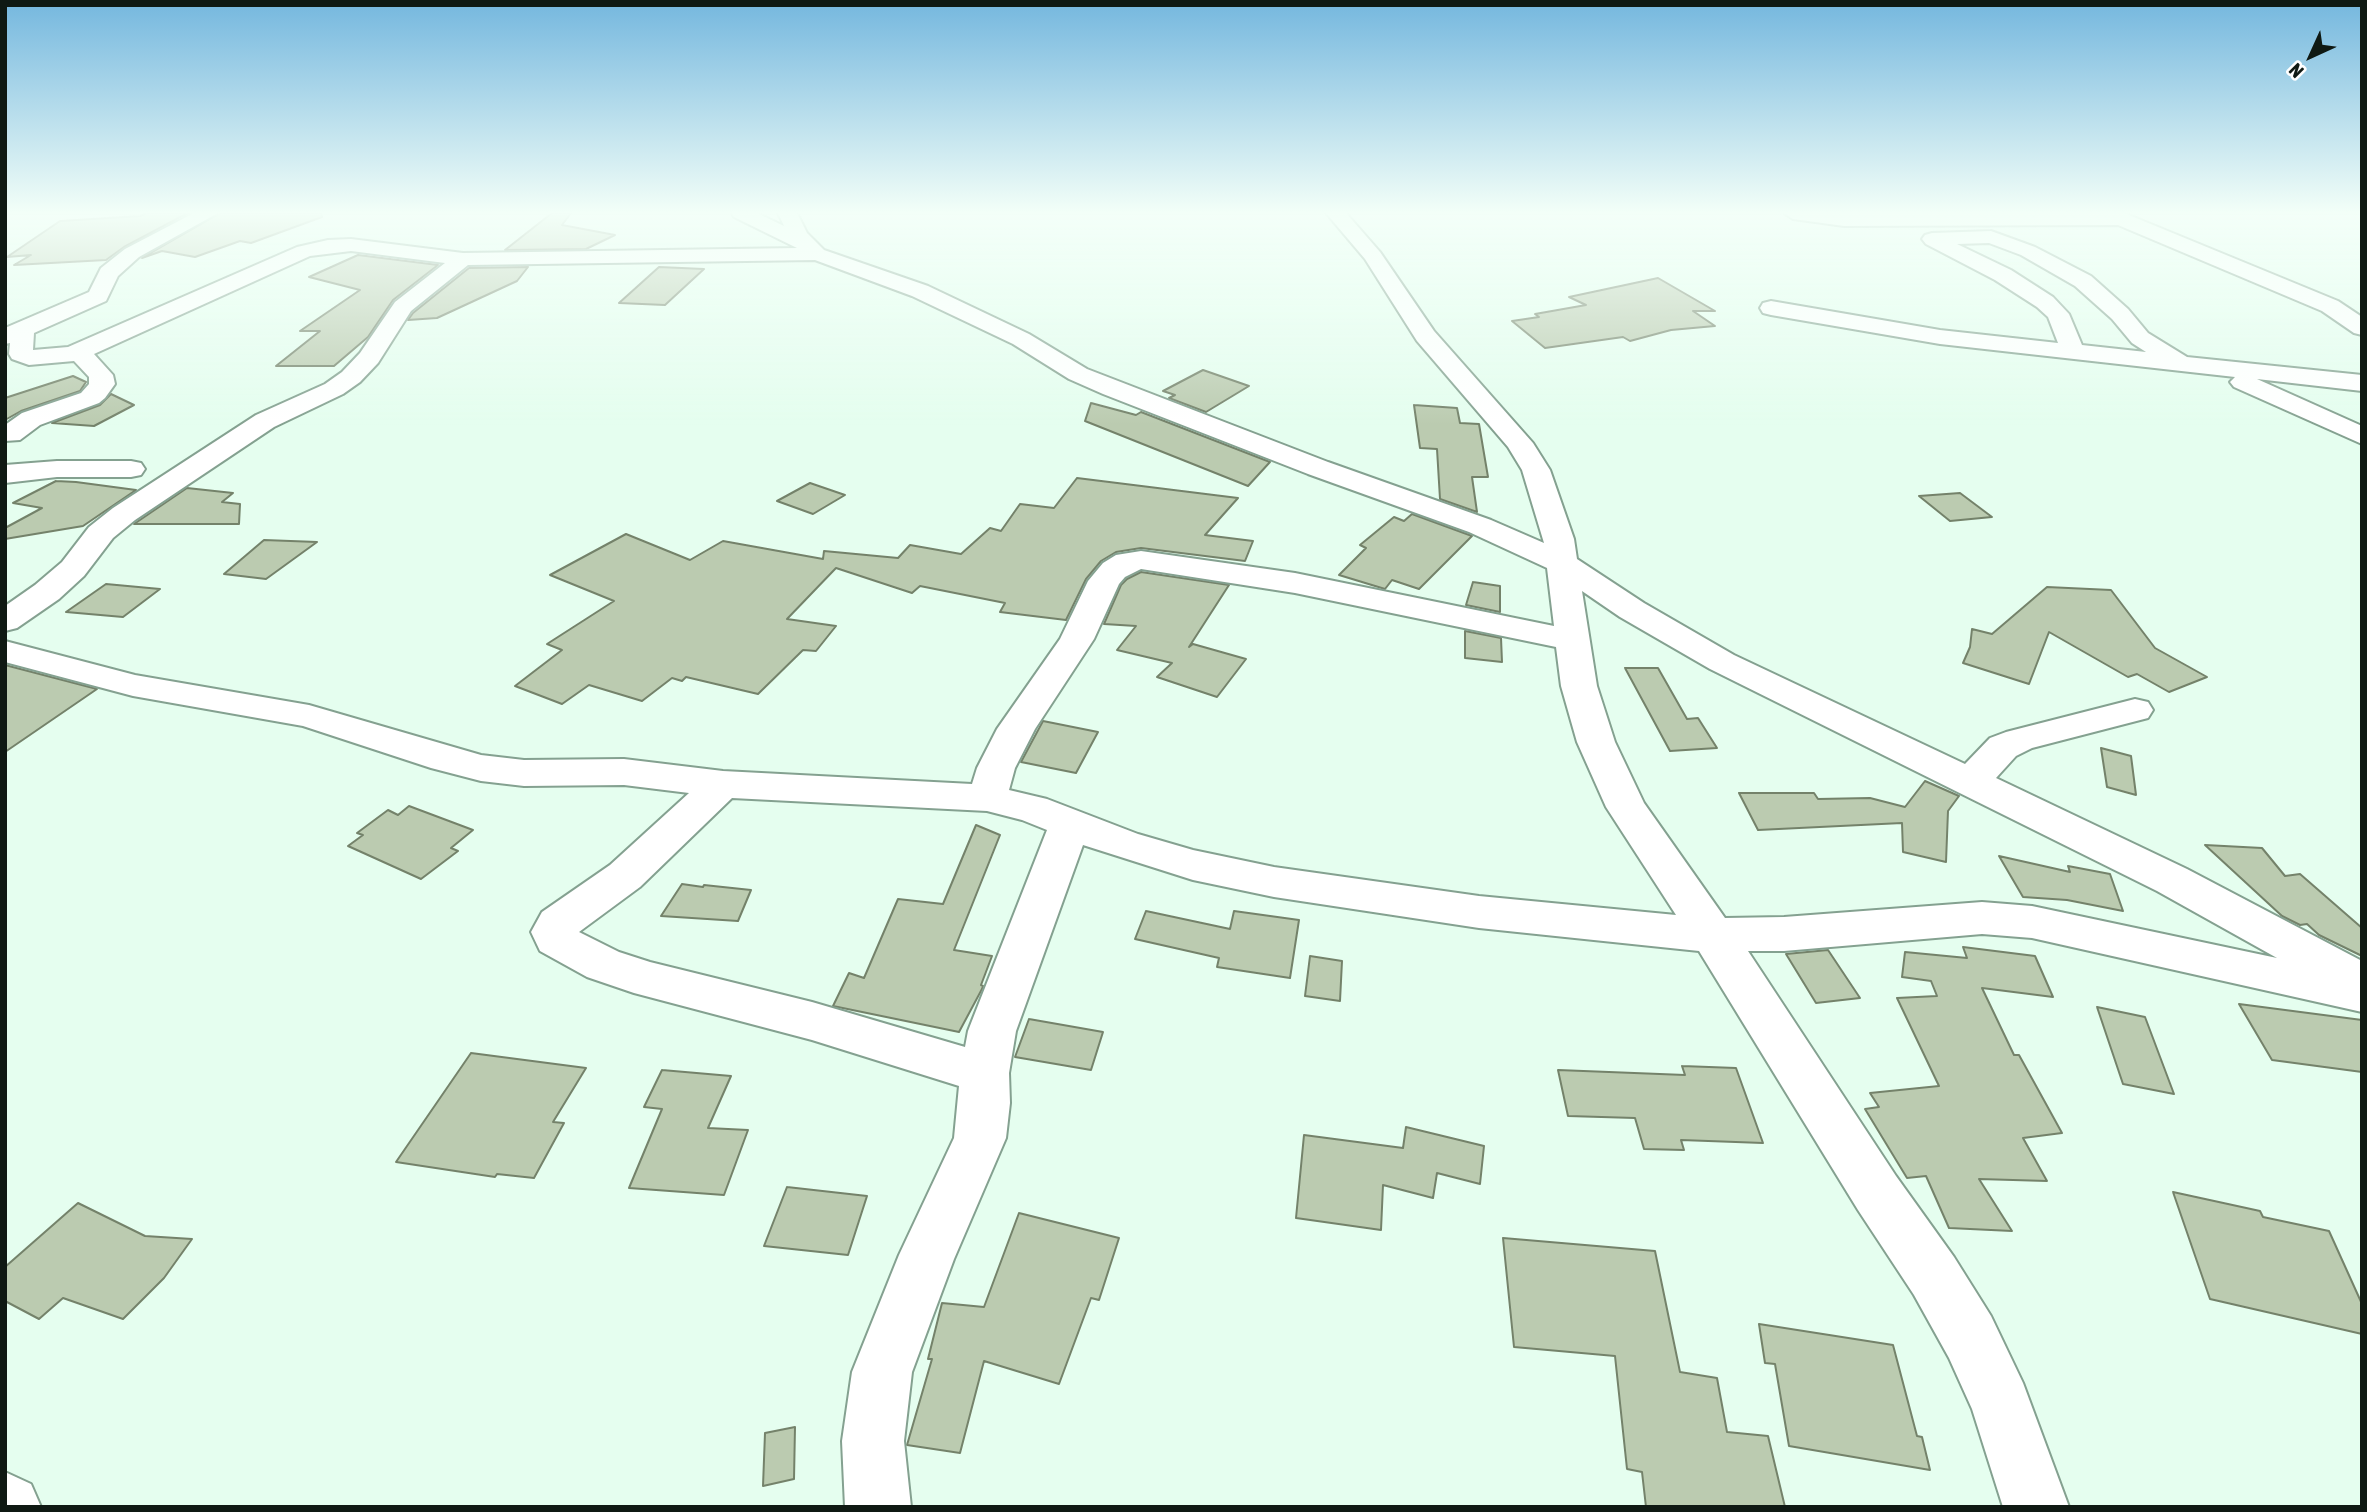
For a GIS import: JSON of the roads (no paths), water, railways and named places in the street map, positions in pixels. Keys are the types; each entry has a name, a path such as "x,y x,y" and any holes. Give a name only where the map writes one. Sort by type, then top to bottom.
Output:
{"street":[{"path":"104,284 98,296 88,302 14,333 21,354 29,358 56,357 79,352 154,316 232,284"},
{"path":"5,621 47,592 73,569 94,545 100,533 124,514 258,426 334,389 351,377 369,358 403,307 432,284"},
{"path":"900,284 1021,339 1069,369 1112,389 1318,468 1480,526 1562,563 1632,610 1722,662 2172,880 2362,983"},
{"path":"1391,284 1424,336 1519,443 1536,470 1550,507 1562,563 1579,686 1596,742 1626,807 1713,935 1877,1193 1934,1276 1970,1337 2001,1405 2036,1507"},
{"path":"2016,284 2058,314 2066,329 2072,353"},
{"path":"2086,284 2120,314 2140,338 2182,364 2254,386 2362,436"},
{"path":"2276,284 2330,306 2362,328"},
{"path":"1771,308 1940,338 2362,383"},
{"path":"10,434 31,419 96,393 102,384 101,375 79,352"},
{"path":"5,474 57,469 131,468"},
{"path":"987,798 996,768 1016,729 1077,639 1104,581 1114,570 1127,562 1141,560 1295,583 1573,640"},
{"path":"5,650 133,685 309,716 481,768 524,773 624,772 723,784 987,798 1011,802 1160,857 1274,882 1479,912 1713,935 1784,934 1982,918 2032,922 2362,995"},
{"path":"1969,783 2003,747 2019,740 2135,710"},
{"path":"723,784 625,876 558,923 553,932 556,939 603,965 650,980 812,1021 984,1073"},
{"path":"878,1507 873,1441 882,1372 927,1255 980,1138 985,1103 984,1073 992,1031 1070,824"}]}
